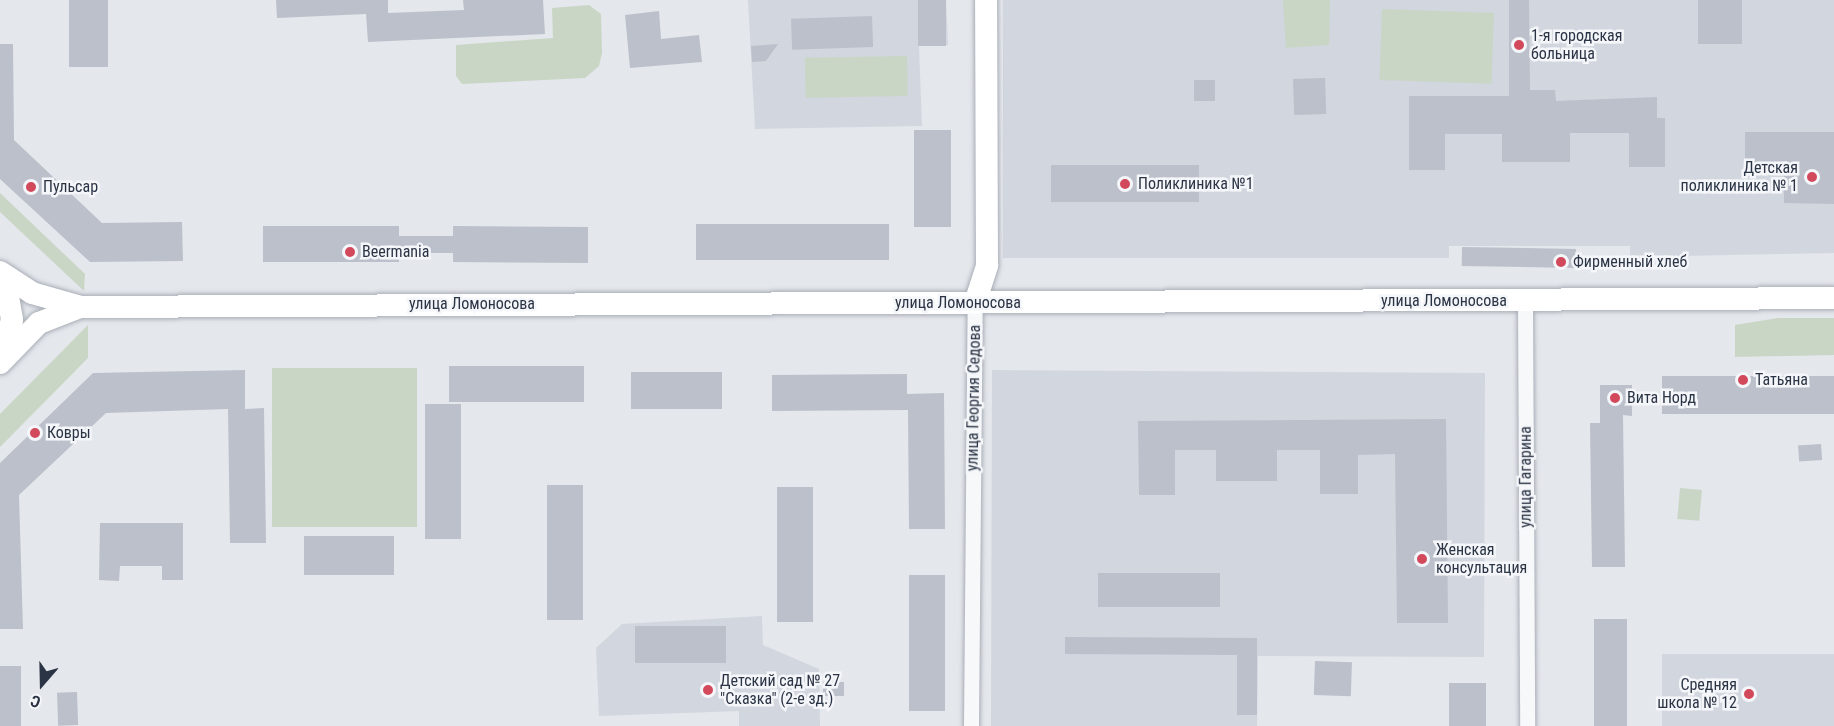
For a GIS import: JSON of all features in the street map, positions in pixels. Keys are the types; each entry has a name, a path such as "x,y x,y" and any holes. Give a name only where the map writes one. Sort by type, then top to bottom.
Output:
{"main road":[{"name":"улица Георгия Седова","path":"975,303 987,265 986,0"},
{"path":"0,272 32,293 81,306"},
{"path":"0,278 7,291 12,320 6,348 0,361"},
{"name":"улица Ломоносова","path":"81,306 1834,298"},
{"path":"0,361 39,323 81,306"}],"street":[{"name":"улица Гагарина","path":"1526,301 1527,726"},
{"name":"улица Георгия Седова","path":"970,726 975,303"}],"shaded area":[{"path":"748,0 946,0 948,45 919,46 922,126 755,129"},
{"path":"1003,0 1834,0 1834,253 1630,257 1630,246 1449,246 1449,258 1003,258"},
{"path":"992,370 1485,373 1484,657 1258,656 1257,726 991,726"},
{"name":"Детский сад № 27 \"Сказка\" (2-е зд.)","path":"762,616 763,645 819,669 820,726 739,726 739,711 599,716 596,648 622,624"},
{"name":"Средняя школа № 12","path":"1662,654 1834,654 1834,726 1662,726"}],"green space":[{"path":"1283,0 1330,0 1329,45 1286,48"},
{"path":"589,5 601,14 602,53 599,66 585,78 462,84 456,76 456,45 553,38 552,8"},
{"path":"1382,9 1494,13 1491,84 1380,80"},
{"path":"907,56 908,96 806,98 805,58"},
{"path":"0,193 85,274 84,291 0,212"},
{"path":"1778,318 1834,318 1834,355 1735,357 1735,325"},
{"path":"88,325 88,358 0,447 0,414"},
{"path":"272,368 417,368 417,527 272,527"},
{"path":"1680,488 1702,490 1699,521 1677,519"}],"building":[{"path":"69,0 108,0 108,67 69,67"},
{"path":"276,0 388,0 388,13 464,10 463,0 543,0 545,34 368,42 366,14 277,18"},
{"path":"918,0 946,0 946,46 918,46"},
{"name":"1-я городская больница","path":"1509,0 1529,0 1530,90 1555,90 1556,101 1657,97 1657,118 1665,118 1665,167 1629,167 1629,133 1570,133 1570,162 1502,162 1502,134 1445,134 1445,170 1409,170 1409,96 1509,96"},
{"path":"1698,0 1742,0 1742,44 1698,44"},
{"path":"659,11 661,39 699,35 702,62 630,68 625,15"},
{"path":"872,16 873,47 792,50 791,19"},
{"path":"0,44 13,44 14,140 102,223 182,222 183,261 90,262 0,179"},
{"path":"778,44 766,61 752,62 751,46"},
{"path":"1325,78 1326,114 1294,115 1293,79"},
{"path":"1194,80 1215,80 1215,101 1194,101"},
{"path":"914,130 951,130 951,227 914,227"},
{"name":"Детская поликлиника № 1","path":"1745,132 1834,132 1834,204 1784,203 1784,165 1745,165"},
{"name":"Поликлиника №1","path":"1051,165 1199,165 1199,202 1051,202"},
{"path":"696,224 889,224 889,260 696,260"},
{"path":"263,226 399,226 399,236 453,236 453,226 588,227 588,263 453,262 453,253 399,253 399,262 263,262"},
{"path":"1462,247 1576,249 1576,268 1462,266"},
{"path":"449,366 584,366 584,402 449,402"},
{"path":"245,370 245,409 264,408 266,543 230,543 228,409 106,413 19,495 23,629 0,629 0,463 93,373"},
{"path":"631,372 722,372 722,409 631,409"},
{"path":"907,374 907,394 944,393 945,529 909,529 908,410 772,411 772,375"},
{"path":"1662,376 1834,376 1834,414 1662,414"},
{"path":"1600,385 1632,385 1632,416 1623,415 1625,567 1592,567 1590,423 1600,423"},
{"path":"425,404 461,404 461,539 425,539"},
{"name":"Женская консультация","path":"1446,419 1448,623 1397,623 1395,454 1358,455 1358,494 1320,494 1320,450 1277,450 1277,481 1216,481 1216,450 1175,450 1175,495 1139,495 1138,421"},
{"path":"1821,444 1822,460 1799,462 1798,446"},
{"path":"547,485 583,485 583,620 547,620"},
{"path":"777,487 813,487 813,622 777,622"},
{"path":"100,523 183,523 183,580 162,580 162,566 120,566 119,581 99,580"},
{"path":"304,536 394,536 394,575 304,575"},
{"path":"1098,573 1220,573 1220,607 1098,607"},
{"path":"909,575 945,575 945,711 909,711"},
{"path":"1594,619 1627,619 1627,726 1594,726"},
{"path":"635,626 726,626 726,663 635,663"},
{"path":"1065,637 1257,638 1257,715 1237,715 1237,655 1065,654"},
{"path":"1315,661 1352,662 1351,696 1314,695"},
{"path":"0,666 21,666 21,726 0,726"},
{"path":"823,682 844,682 844,696 823,696"},
{"path":"1449,683 1486,683 1486,726 1449,726"},
{"path":"77,692 78,725 58,726 57,693"}],"place":[{"name":"1-я городская больница","path":"1519,45"},
{"name":"Детская поликлиника № 1","path":"1812,177"},
{"name":"Поликлиника №1","path":"1125,184"},
{"name":"Пульсар","path":"31,187"},
{"name":"Beermania","path":"350,252"},
{"name":"Фирменный хлеб","path":"1561,262"},
{"name":"Татьяна","path":"1743,380"},
{"name":"Вита Норд","path":"1615,398"},
{"name":"Ковры","path":"35,433"},
{"name":"Женская консультация","path":"1422,559"},
{"name":"Детский сад № 27 \"Сказка\" (2-е зд.)","path":"708,690"},
{"name":"Средняя школа № 12","path":"1749,694"}]}
